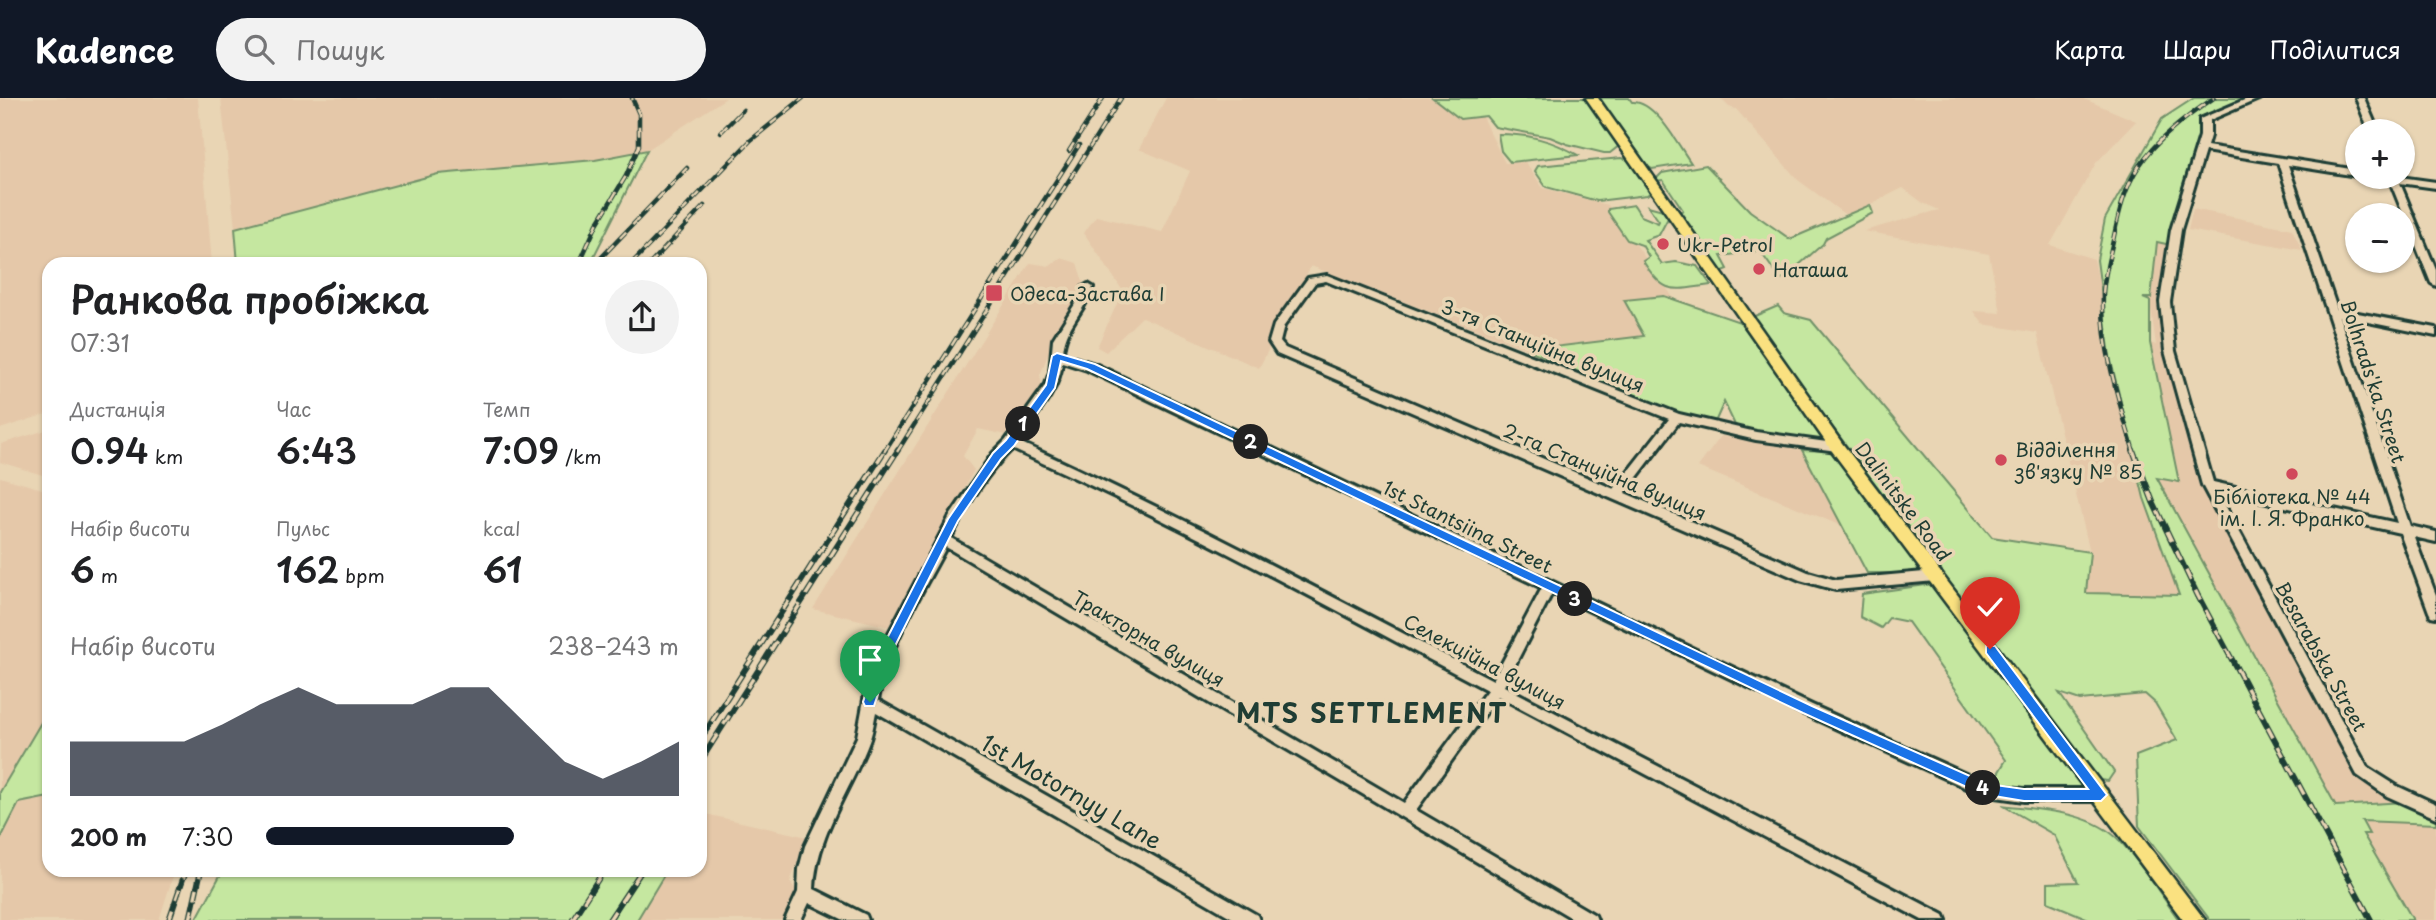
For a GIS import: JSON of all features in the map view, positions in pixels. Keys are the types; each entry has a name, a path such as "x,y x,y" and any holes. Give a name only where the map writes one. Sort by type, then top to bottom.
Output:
{"main road":[{"name":"Dalinitske Road","path":"1592,98 1837,447 2195,920"}],"street":[{"name":"Besarabska Street","path":"2257,98 2205,119 2202,148 2176,230 2165,302 2170,351 2208,485 2362,771 2392,791 2436,811"},
{"path":"2360,98 2369,119"},
{"path":"2202,148 2345,171"},
{"name":"Bolhrads'ka Street","path":"2282,160 2405,530 2436,612"},
{"path":"2415,182 2436,186"},
{"path":"2398,189 2436,283"},
{"name":"3-тя Станційна вулиця","path":"1274,342 1279,325 1312,280 1327,278 1676,417 1756,436 1837,447"},
{"path":"793,920 806,893 807,869 813,846 864,737 870,702 885,654 954,519 997,456 1010,443 1051,386 1058,339 1088,287"},
{"path":"2332,312 2436,332"},
{"name":"2-га Станційна вулиця","path":"1274,342 1281,351 1805,576 1836,585 1935,576"},
{"name":"1st Stantsiina Street","path":"1057,356 1091,367 1807,709 1987,790 2024,795 2101,795"},
{"path":"1616,496 1676,417"},
{"name":"Селекційна вулиця","path":"1010,443 1068,469 1283,577 1938,920"},
{"path":"2208,485 2436,537"},
{"name":"Тракторна вулиця","path":"943,539 1589,920"},
{"path":"1406,812 1496,688 1549,587"},
{"name":"1st Motornyy Lane","path":"870,702 1251,920"},
{"path":"806,893 860,920"}],"shaded area":[{"path":"0,98 198,98 211,257 42,257 42,415 0,429"},
{"path":"221,98 726,98 647,150 635,154 337,202 235,228"},
{"path":"1166,98 1433,98 1460,119 1482,117 1505,163 1525,162 1543,188 1608,205 1696,330 1529,350 1311,266 1259,368 1142,317 1106,352 1097,347 1123,291 1084,233 1096,216 1162,232 1190,171 1139,149"},
{"path":"1720,98 2082,98 2136,121 2096,163 2050,245 2094,259 2144,498 2179,595 2086,593 2090,552 2037,333 1983,324 1974,311 2001,313 1989,254 1864,231 1939,210 1923,203 1903,188 1847,216 1798,180 1736,109 1729,107"},
{"path":"2193,209 2292,229 2302,250 2188,230"},
{"path":"2157,241 2171,245 2161,290 2165,350 2204,490 2360,771 2405,802 2336,806 2156,477 2178,481 2150,343 2156,345 2150,301 2143,300 2143,297 2151,298"},
{"path":"1061,258 1077,263 1083,282 1054,339 1040,375 1042,386 1007,435 978,429 963,456 974,470 890,627 813,609 1030,263 1050,266"},
{"path":"42,431 42,475 0,462 1,444"},
{"path":"1721,436 1802,450 1842,526 1698,467"},
{"path":"0,477 42,489 42,721 0,792"},
{"path":"42,798 42,877 173,877 159,920 0,920 0,840 19,803"},
{"path":"707,814 807,837 790,882 798,893 784,920 637,920 663,877 707,877"},
{"path":"2362,821 2436,824 2436,920 2413,920 2363,833 2369,833"}],"green space":[{"path":"1433,98 1585,98 1620,145 1610,153 1604,153 1550,137 1495,127 1486,116 1460,119"},
{"path":"1599,98 1629,98 1632,102 1649,108 1665,125 1691,163 1652,169 1644,165"},
{"path":"2194,98 2252,98 2203,119 2205,131 2171,245 2157,242 2151,298 2143,298 2150,301 2150,343 2179,482 2157,478 2336,806 2405,802 2436,816 2436,824 2362,821 2369,834 2363,834 2413,920 2210,920 2139,826 2136,756 2177,740 2155,703 2145,694 2080,700 2059,693 2114,772 2108,781 2099,780 1750,318 1778,306 1784,313 1811,320 1992,537 2090,552 2086,593 2179,595 2144,498 2110,357 2097,260 2105,219 2162,119"},
{"path":"1498,134 1539,139 1578,155 1510,162 1501,151"},
{"path":"647,150 594,257 237,257 235,228 438,174 595,160"},
{"path":"1621,158 1629,160 1652,191 1647,195 1597,201 1546,187 1535,171 1538,166"},
{"path":"1706,165 1750,211 1790,239 1870,205 1873,213 1826,238 1823,244 1784,278 1780,279 1760,251 1721,256 1728,269 1716,274 1675,214 1683,210 1663,180 1654,181 1662,173"},
{"path":"1634,205 1641,216 1658,223 1648,206 1663,210 1668,218 1659,235 1645,240 1662,264 1676,262 1697,266 1711,285 1678,289 1657,280 1643,261 1649,257 1642,245 1627,240 1608,212 1608,209"},
{"path":"1664,296 1740,322 1827,441 1743,429 1735,425 1724,402 1716,420 1705,428 1529,350 1644,336 1624,300"},
{"path":"1802,450 1833,451 1927,573 1867,573"},
{"path":"1933,584 2088,787 2021,793 1991,785 2006,760 1908,622 1889,618 1881,628 1860,617 1862,594"},
{"path":"42,721 42,798 19,803 0,840 0,792"},
{"path":"2002,805 2064,814 2095,823 2108,831 2136,859 2179,920 2091,920 2048,902 2048,883 2078,882 2054,835"},
{"path":"219,877 663,877 637,920 196,920"}],"railway":[{"path":"582,257 597,224 626,176 639,146 639,114 632,98"},
{"path":"638,257 751,140 803,98"},
{"path":"1069,151 1103,98"},
{"path":"897,452 1121,98"},
{"path":"2134,452 2112,374 2103,314 2105,280 2116,227 2123,200 2139,166 2173,129 2214,98"},
{"path":"721,132 743,110"},
{"path":"884,452 1079,145"},
{"path":"602,257 687,168"},
{"path":"657,257 704,206"},
{"path":"707,729 885,450"},
{"path":"707,751 898,450"},
{"path":"2133,450 2153,502 2198,596 2371,920"},
{"path":"169,920 184,877"},
{"path":"190,920 199,877"},
{"path":"572,920 600,877"},
{"path":"609,920 637,877"}],"place":[{"name":"Ukr-Petrol","path":"1663,244"},
{"name":"Наташа","path":"1759,269"},
{"name":"Одеса-Застава I","path":"994,293"},
{"name":"Відділення зв'язку № 85","path":"2001,460"},
{"name":"Бібліотека № 44 ім. І. Я. Франко","path":"2292,474"}],"district":[{"name":"MTS SETTLEMENT","path":"1372,712"}],"route":[{"path":"870,702 885,654 954,519 997,456 1010,443 1051,386 1056,372 1057,356 1091,367 1807,709 1987,790 2024,795 2101,795 1990,649"}]}
